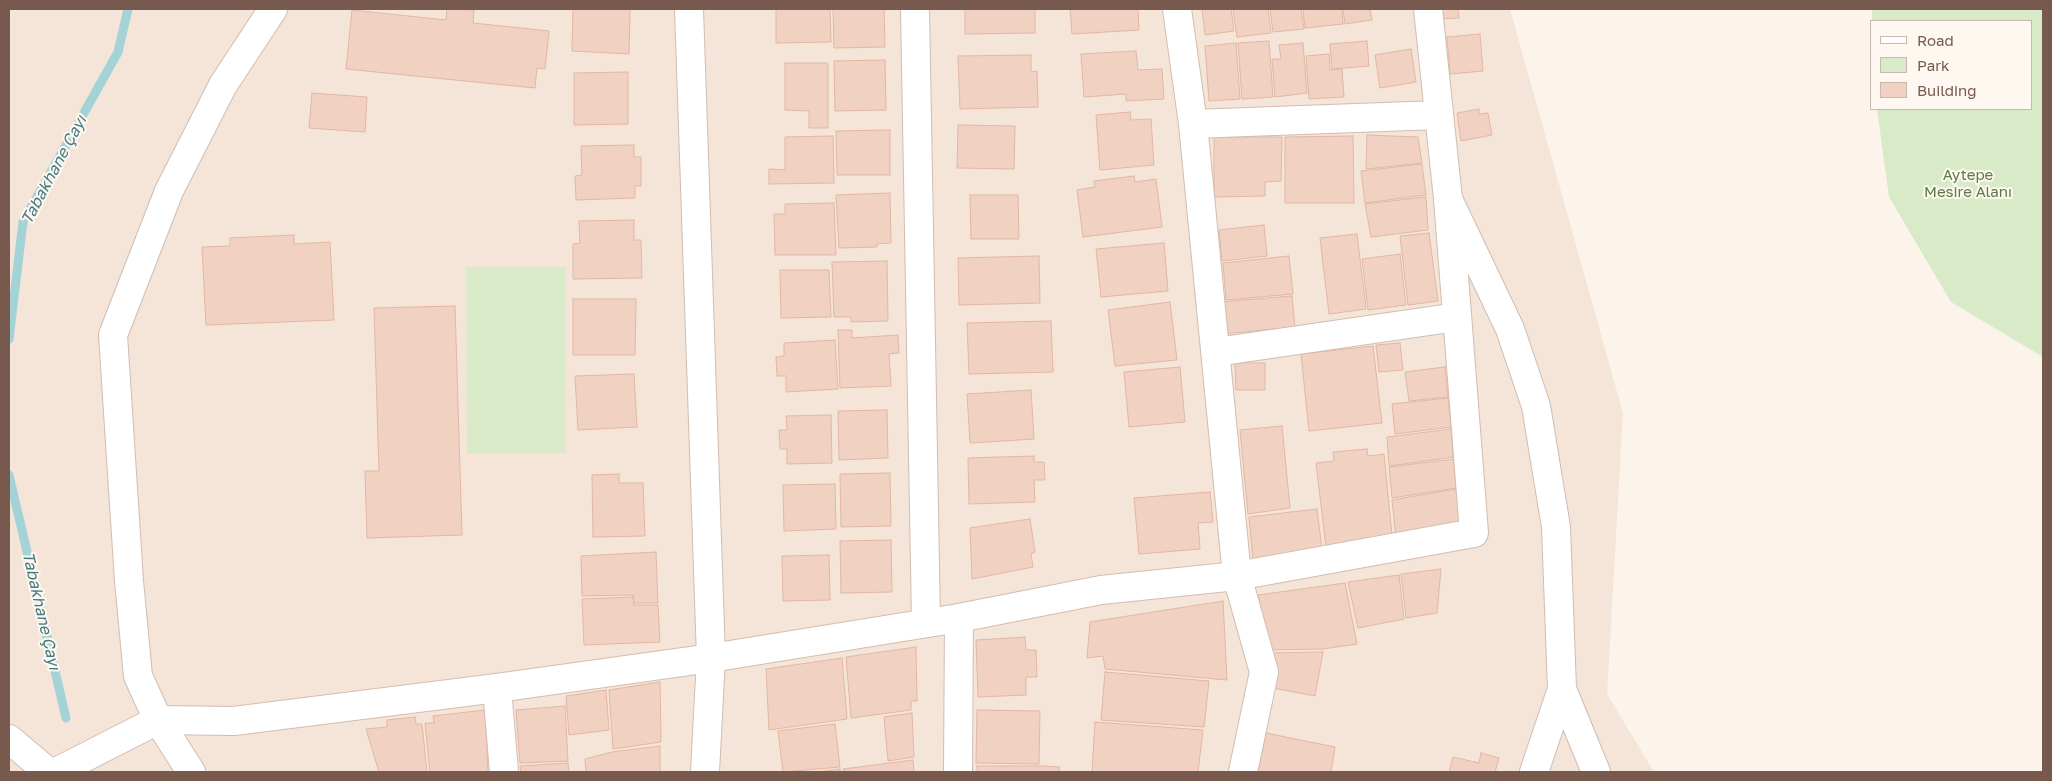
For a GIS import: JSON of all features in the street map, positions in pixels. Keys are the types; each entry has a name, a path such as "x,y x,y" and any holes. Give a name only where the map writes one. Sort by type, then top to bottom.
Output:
{"street":[{"path":"191,772 158,720 138,676 113,335 169,191 223,85 273,9"},
{"path":"689,9 711,658 705,772"},
{"path":"915,9 926,622"},
{"path":"1177,9 1193,124 1237,576 1264,672 1243,772"},
{"path":"56,772 158,720 234,721 497,688 711,658 959,618 1101,590 1237,576 1474,533 1448,199 1428,9"},
{"path":"1193,124 1438,115"},
{"path":"1448,199 1510,329 1536,406 1556,527 1562,689 1596,772"},
{"path":"1216,352 1457,317"},
{"path":"958,772 959,618"},
{"path":"497,688 504,772"},
{"path":"1534,772 1562,689"},
{"path":"9,739 48,772"}],"shaded area":[{"path":"9,9 1510,9 1623,413 1607,694 1654,772 9,772"}],"green space":[{"name":"Aytepe Mesire Alanı","path":"1872,9 2043,9 2043,357 1951,302 1889,197 1877,110 2032,110 2032,20 1872,20"},
{"path":"466,267 566,267 566,453 467,454"}],"building":[{"path":"447,9 474,10 473,23 549,31 545,69 537,68 535,88 346,69 352,10 446,20"},
{"path":"573,9 630,9 629,54 572,51"},
{"path":"776,9 830,9 831,42 776,43"},
{"path":"833,9 884,9 885,47 834,48"},
{"path":"965,9 1035,9 1035,33 965,34"},
{"path":"1070,9 1138,9 1139,30 1072,34"},
{"path":"1202,9 1231,9 1234,31 1205,35"},
{"path":"1233,9 1268,9 1271,33 1237,37"},
{"path":"1270,9 1301,9 1304,29 1273,32"},
{"path":"1303,9 1342,9 1343,24 1305,28"},
{"path":"1343,9 1370,9 1372,20 1345,24"},
{"path":"1440,9 1458,9 1459,18 1441,19"},
{"path":"1480,34 1483,71 1450,74 1447,37"},
{"path":"1269,41 1273,97 1242,99 1238,43"},
{"path":"1367,41 1369,66 1332,69 1330,44"},
{"path":"1236,43 1240,99 1209,101 1205,46"},
{"path":"1303,43 1307,93 1275,97 1272,59 1281,59 1279,45"},
{"path":"1411,49 1416,82 1380,88 1375,55"},
{"path":"1136,51 1138,70 1162,69 1164,99 1126,101 1126,94 1084,97 1081,54"},
{"path":"1329,54 1330,70 1342,69 1344,97 1309,99 1306,56"},
{"path":"1031,55 1031,72 1037,71 1038,107 960,109 958,56"},
{"path":"885,60 886,110 835,111 834,61"},
{"path":"785,63 828,63 828,128 809,128 809,111 785,110"},
{"path":"628,72 628,124 574,125 574,73"},
{"path":"312,93 367,97 365,132 309,128"},
{"path":"1479,109 1479,114 1488,113 1492,135 1461,141 1457,113"},
{"path":"1130,112 1131,120 1151,119 1154,165 1100,170 1096,115"},
{"path":"958,125 1015,126 1014,169 957,168"},
{"path":"890,130 890,175 837,175 836,131"},
{"path":"1367,135 1418,137 1422,163 1366,169"},
{"path":"833,136 834,183 769,184 769,169 785,170 785,137"},
{"path":"1353,136 1354,203 1285,203 1285,137"},
{"path":"1214,137 1282,137 1281,181 1265,182 1265,196 1214,197"},
{"path":"634,145 634,157 641,157 641,186 635,186 635,198 576,200 575,176 582,175 581,146"},
{"path":"1422,164 1426,195 1365,203 1361,171"},
{"path":"1134,176 1135,182 1156,179 1162,227 1083,237 1077,190 1095,187 1094,181"},
{"path":"890,193 891,243 877,244 877,247 839,248 836,195"},
{"path":"970,195 1018,195 1019,239 971,239"},
{"path":"1426,197 1428,230 1371,237 1365,204"},
{"path":"834,203 836,255 775,255 774,214 785,214 785,204"},
{"path":"634,220 634,240 641,240 642,278 573,279 573,244 580,243 579,221"},
{"path":"1264,225 1267,256 1222,261 1219,230"},
{"path":"1429,233 1438,301 1408,305 1400,236"},
{"path":"1357,234 1366,309 1329,314 1320,238"},
{"path":"294,235 294,244 330,242 334,320 206,325 202,247 230,246 230,238"},
{"path":"1164,243 1168,291 1101,297 1096,249"},
{"path":"1400,254 1406,305 1368,310 1362,259"},
{"path":"1039,256 1040,303 959,305 958,258"},
{"path":"1289,256 1293,294 1226,300 1223,263"},
{"path":"887,261 888,321 851,322 851,317 834,317 832,262"},
{"path":"780,270 829,270 831,317 781,318"},
{"path":"1292,296 1295,327 1223,334 1220,302"},
{"path":"573,299 636,299 635,355 573,355"},
{"path":"1170,302 1177,360 1115,366 1108,310"},
{"path":"455,306 462,535 367,538 365,471 379,471 374,308"},
{"path":"1051,321 1053,372 969,374 967,323"},
{"path":"838,330 852,330 852,338 898,335 899,353 889,354 891,386 840,388"},
{"path":"835,340 838,389 786,392 786,376 777,376 776,357 784,356 784,343"},
{"path":"1400,343 1403,370 1379,372 1376,345"},
{"path":"1373,346 1382,423 1309,431 1301,354"},
{"path":"1235,363 1265,363 1265,390 1236,390"},
{"path":"1180,367 1185,422 1129,427 1124,372"},
{"path":"1445,367 1448,397 1409,401 1405,372"},
{"path":"634,374 637,427 578,430 575,376"},
{"path":"1031,390 1034,439 970,443 967,394"},
{"path":"1448,398 1451,427 1395,434 1392,404"},
{"path":"887,410 888,458 839,460 838,411"},
{"path":"831,415 832,463 787,464 787,449 780,449 779,430 787,430 786,416"},
{"path":"1282,426 1290,508 1248,514 1240,430"},
{"path":"1451,429 1453,457 1389,466 1387,437"},
{"path":"1367,449 1368,456 1384,454 1392,536 1326,547 1316,463 1334,461 1333,452"},
{"path":"1034,456 1034,462 1044,462 1045,480 1034,480 1035,502 969,504 968,458"},
{"path":"1454,459 1456,488 1392,498 1389,467"},
{"path":"890,473 891,526 841,527 840,474"},
{"path":"619,474 619,483 643,483 645,536 593,537 592,475"},
{"path":"835,484 836,529 784,531 783,485"},
{"path":"1456,489 1460,526 1396,537 1392,500"},
{"path":"1210,492 1213,522 1198,523 1200,549 1139,554 1134,498"},
{"path":"1317,509 1322,549 1253,561 1249,517"},
{"path":"1030,519 1035,552 1031,554 1033,567 972,579 970,528"},
{"path":"891,540 892,592 841,593 840,541"},
{"path":"656,552 658,603 634,603 633,595 582,596 581,556"},
{"path":"829,555 830,600 783,601 782,556"},
{"path":"1441,569 1437,613 1406,618 1401,574"},
{"path":"1399,575 1404,619 1358,628 1348,582"},
{"path":"1345,583 1357,644 1323,649 1268,650 1258,595"},
{"path":"633,597 634,605 658,605 660,642 584,645 582,599"},
{"path":"1223,601 1227,680 1105,669 1103,656 1087,658 1090,622"},
{"path":"1025,637 1026,650 1036,650 1037,677 1026,677 1026,695 978,697 976,640"},
{"path":"916,647 917,701 911,701 911,710 851,718 846,657"},
{"path":"1323,652 1315,696 1273,688 1267,653"},
{"path":"842,658 847,719 769,730 766,669"},
{"path":"1105,672 1209,681 1204,727 1101,720"},
{"path":"660,682 661,742 613,749 609,690"},
{"path":"606,690 609,730 569,735 566,696"},
{"path":"565,706 568,761 520,763 516,710"},
{"path":"485,710 488,772 430,772 425,723 434,723 433,716"},
{"path":"977,710 1040,711 1039,764 976,763"},
{"path":"912,713 914,757 888,761 884,717"},
{"path":"415,717 416,724 422,724 427,772 379,772 366,729 387,727 387,720"},
{"path":"1095,722 1203,730 1198,772 1092,772"},
{"path":"835,724 840,767 783,772 778,731"},
{"path":"1266,733 1335,747 1331,772 1258,772"},
{"path":"660,746 660,772 586,772 585,759 612,752"},
{"path":"1481,753 1499,758 1495,772 1449,772 1453,757 1479,763"},
{"path":"913,760 914,772 844,772 843,769"},
{"path":"568,763 569,772 521,772 520,766"},
{"path":"977,766 1060,767 1059,772 977,772"},
{"path":"840,769 840,772 817,772"}],"waterway":[{"name":"Tabakhane Çayı","path":"9,339 23,222 118,52 128,9"},
{"name":"Tabakhane Çayı","path":"9,475 66,718"}]}
